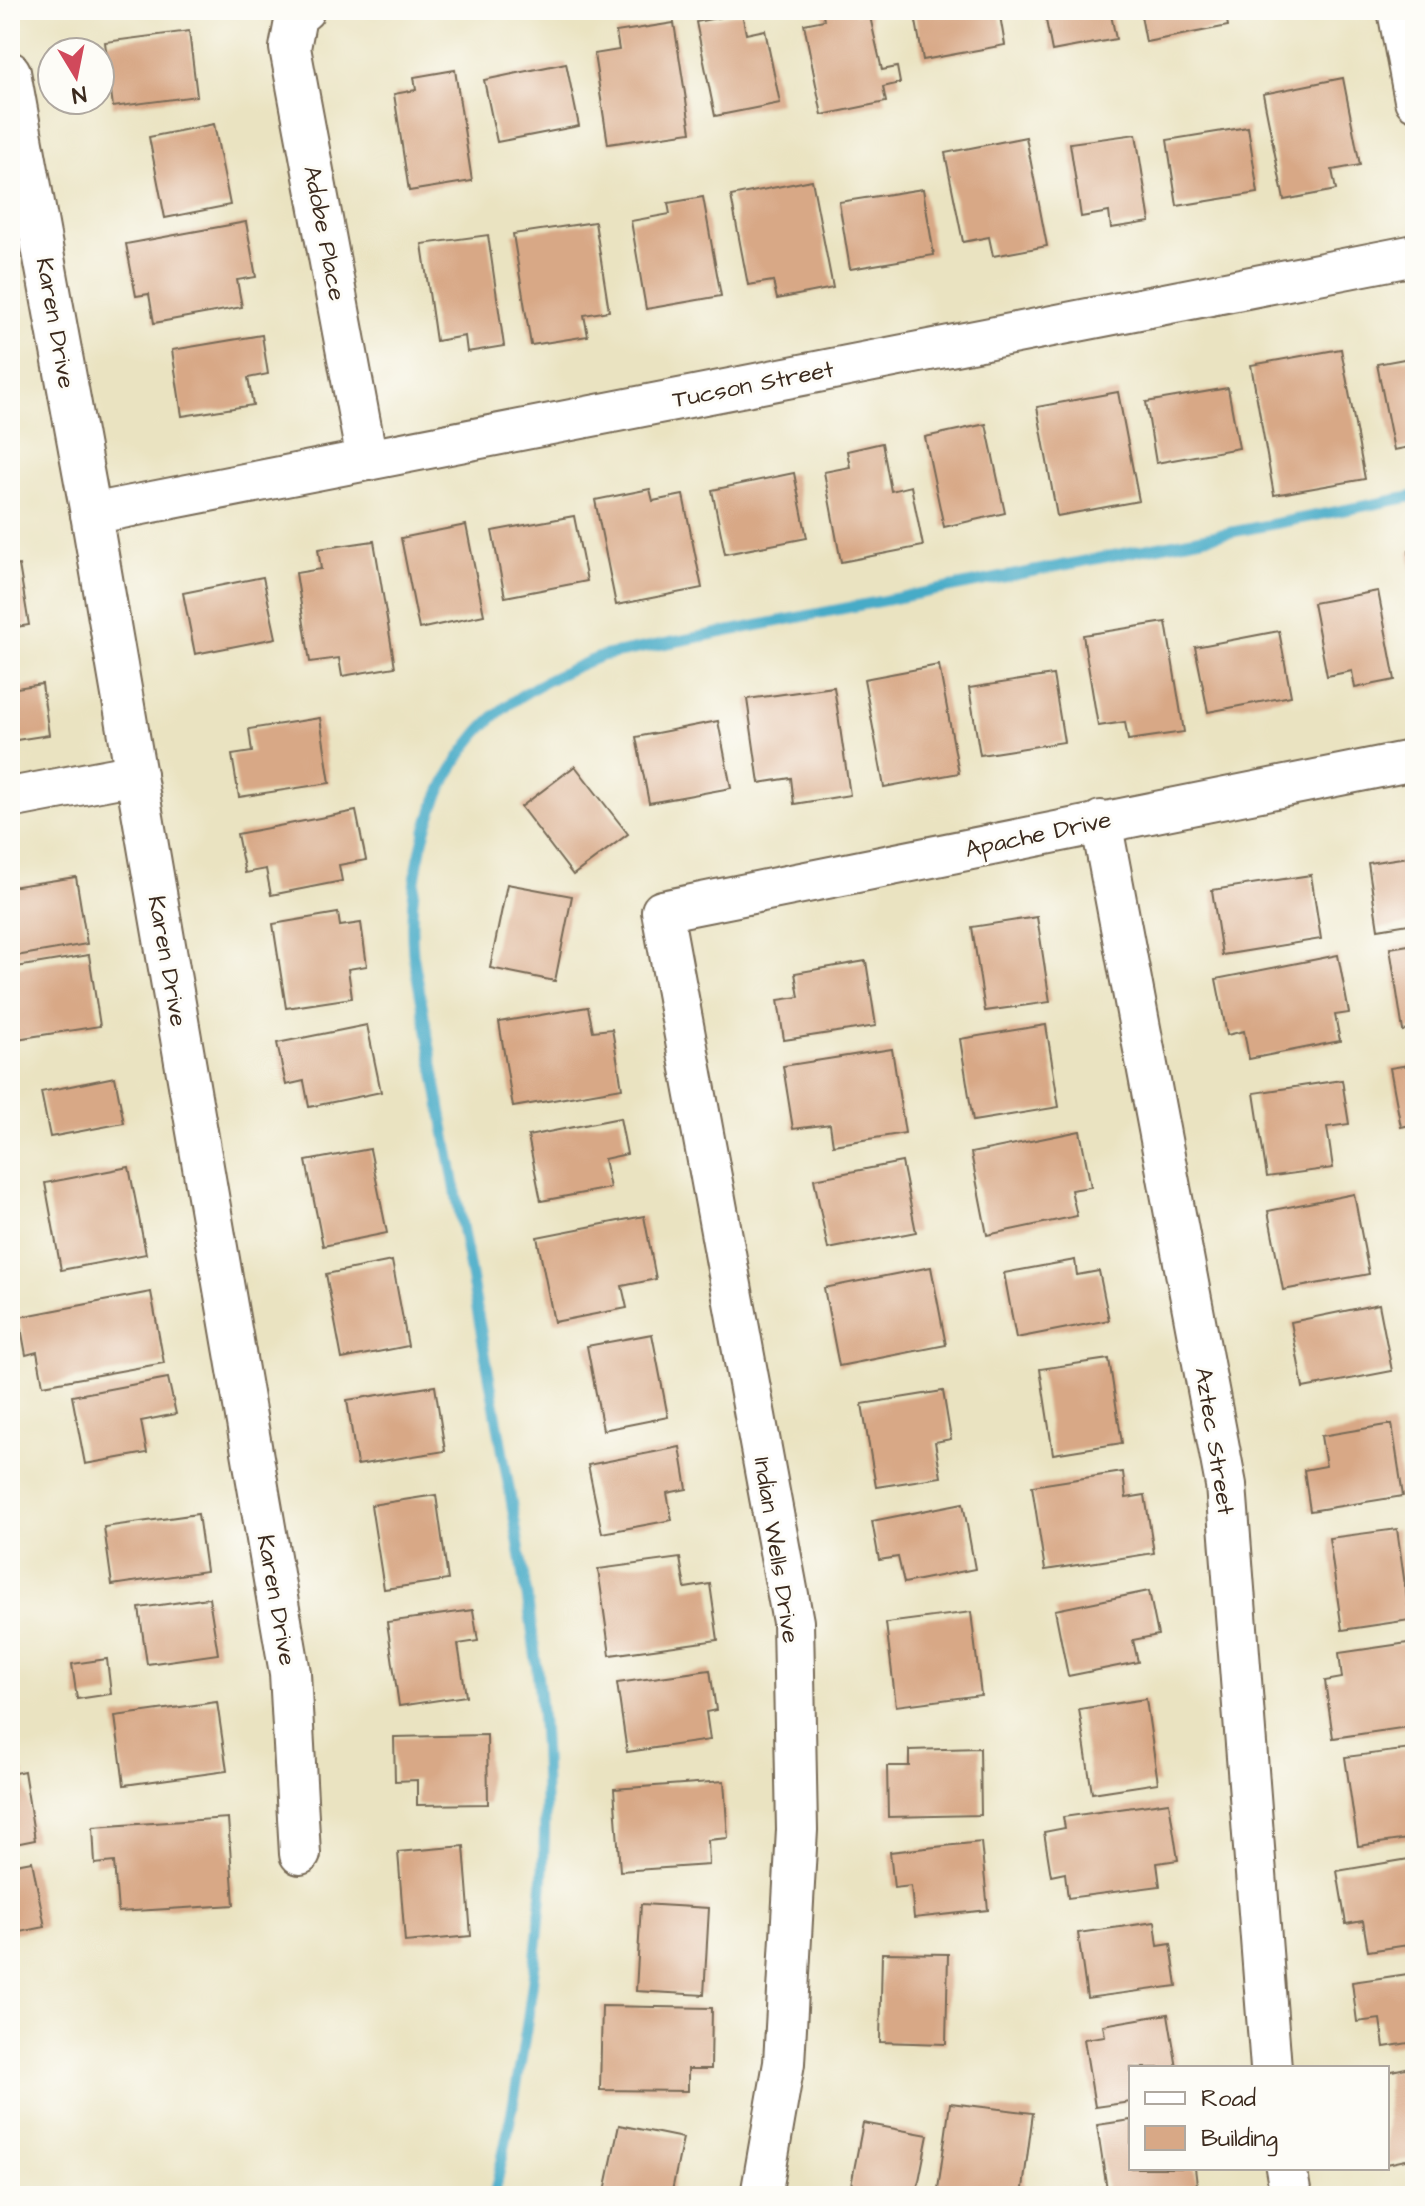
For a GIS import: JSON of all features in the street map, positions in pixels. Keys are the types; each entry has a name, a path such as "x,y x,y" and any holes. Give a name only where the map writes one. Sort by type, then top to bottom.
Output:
{"street":[{"name":"Adobe Place","path":"304,10 296,16 290,48 367,460"},
{"path":"1398,10 1415,100"},
{"name":"Karen Drive","path":"10,72 91,514 290,1673 300,1854"},
{"name":"Tucson Street","path":"91,514 1415,255"},
{"name":"Apache Drive","path":"662,911 1415,760"},
{"path":"10,798 136,774"},
{"name":"Aztec Street","path":"1101,821 1226,1485 1271,2066"},
{"name":"Indian Wells Drive","path":"662,911 793,1622 797,1830 792,1923 784,2063 761,2196"},
{"path":"1286,2170 1291,2196"}],"building":[{"path":"822,10 854,10 855,14 869,12 882,70 897,67 900,83 883,87 886,102 822,115 804,24 824,20"},
{"path":"914,10 999,10 1005,45 923,60"},
{"path":"1044,10 1110,10 1116,39 1052,51"},
{"path":"1140,10 1225,10 1228,26 1146,42"},
{"path":"742,13 746,34 765,30 780,103 715,116 696,22"},
{"path":"674,23 691,132 608,144 594,54 619,50 616,32"},
{"path":"189,31 197,96 116,107 116,41"},
{"path":"566,63 579,126 497,142 484,80"},
{"path":"455,70 472,181 409,191 394,94 416,90 414,77"},
{"path":"1343,78 1360,165 1332,170 1336,190 1284,200 1263,94"},
{"path":"214,124 230,205 165,218 149,137"},
{"path":"1248,127 1258,193 1177,206 1167,140"},
{"path":"1136,134 1150,222 1111,228 1109,212 1081,217 1070,143"},
{"path":"1026,137 1047,246 993,256 989,237 963,242 945,153"},
{"path":"812,180 833,288 777,299 773,281 748,285 731,196"},
{"path":"923,189 934,255 850,269 839,202"},
{"path":"703,197 721,296 646,309 631,221 670,214 668,203"},
{"path":"246,222 256,277 237,280 242,307 154,323 149,294 136,296 126,244"},
{"path":"595,222 609,311 584,315 588,336 531,345 513,234"},
{"path":"488,235 504,346 467,352 465,336 436,341 422,244"},
{"path":"262,335 268,374 248,378 253,405 182,416 172,350"},
{"path":"1341,349 1365,479 1274,495 1251,365"},
{"path":"1415,357 1415,446 1394,450 1377,364"},
{"path":"1228,388 1239,448 1156,463 1146,402"},
{"path":"1118,392 1139,501 1057,516 1037,407"},
{"path":"986,424 1005,513 944,527 925,437"},
{"path":"882,443 891,491 911,486 923,546 841,562 824,472 850,467 847,451"},
{"path":"794,473 807,538 725,554 712,490"},
{"path":"650,489 653,501 683,495 702,588 616,605 595,500"},
{"path":"574,516 587,581 505,597 492,531"},
{"path":"466,525 484,615 419,629 401,538"},
{"path":"374,541 395,667 342,676 339,658 310,662 296,573 321,569 318,549"},
{"path":"1415,550 1415,581 1413,581 1409,551"},
{"path":"19,565 29,625 10,628 10,566"},
{"path":"263,577 276,638 195,654 183,593"},
{"path":"1378,591 1395,680 1355,688 1352,671 1327,676 1313,603"},
{"path":"1166,622 1184,732 1128,740 1125,722 1098,726 1083,635"},
{"path":"1279,631 1291,696 1208,712 1195,647"},
{"path":"939,665 959,773 884,787 864,679"},
{"path":"1053,675 1064,742 980,755 969,688"},
{"path":"42,684 49,735 10,741 10,689"},
{"path":"834,687 850,795 794,804 791,778 759,783 747,699"},
{"path":"320,718 330,783 239,797 232,755 252,752 249,729"},
{"path":"718,721 731,788 649,803 636,737"},
{"path":"575,766 628,834 573,875 521,807"},
{"path":"356,811 366,860 339,865 342,881 271,895 266,869 245,873 237,834"},
{"path":"1415,856 1415,923 1378,929 1368,863"},
{"path":"1311,875 1321,939 1222,955 1212,890"},
{"path":"76,877 87,944 10,957 10,887"},
{"path":"507,884 572,896 555,981 490,968"},
{"path":"338,913 340,926 361,923 367,966 348,969 352,998 286,1008 273,924"},
{"path":"1037,917 1050,1002 985,1011 972,927"},
{"path":"1415,944 1415,1029 1403,1031 1390,948"},
{"path":"89,955 100,1026 10,1040 10,968"},
{"path":"1338,955 1349,1013 1335,1015 1340,1041 1249,1059 1244,1031 1227,1035 1216,979"},
{"path":"866,961 876,1026 784,1040 778,1000 799,997 795,973"},
{"path":"588,1007 593,1031 612,1029 622,1088 513,1107 499,1022"},
{"path":"367,1025 381,1092 309,1107 304,1081 286,1085 277,1043"},
{"path":"1046,1025 1059,1107 973,1121 960,1039"},
{"path":"892,1049 905,1133 833,1145 830,1124 793,1129 783,1066"},
{"path":"1415,1064 1415,1124 1401,1127 1390,1068"},
{"path":"115,1077 124,1123 50,1137 41,1092"},
{"path":"1342,1080 1349,1124 1327,1127 1333,1168 1267,1177 1254,1093"},
{"path":"620,1118 627,1154 604,1159 610,1188 541,1201 528,1136"},
{"path":"1080,1131 1091,1187 1071,1190 1077,1216 987,1235 971,1153"},
{"path":"370,1149 387,1233 323,1246 306,1161"},
{"path":"902,1162 916,1232 828,1249 814,1179"},
{"path":"129,1167 146,1254 61,1270 45,1183"},
{"path":"1354,1194 1369,1274 1283,1290 1268,1211"},
{"path":"644,1216 656,1279 622,1286 627,1308 554,1322 537,1237"},
{"path":"1075,1260 1077,1275 1099,1271 1109,1320 1016,1338 1004,1273"},
{"path":"392,1261 408,1346 342,1359 326,1274"},
{"path":"931,1267 946,1345 839,1366 824,1288"},
{"path":"151,1292 164,1363 43,1385 37,1352 26,1355 19,1317"},
{"path":"1379,1304 1392,1371 1303,1388 1291,1322"},
{"path":"652,1334 668,1417 603,1430 587,1346"},
{"path":"1109,1359 1122,1443 1053,1454 1040,1369"},
{"path":"168,1378 176,1414 141,1421 147,1453 85,1464 72,1396"},
{"path":"435,1386 445,1451 357,1465 347,1400"},
{"path":"943,1391 951,1439 935,1442 941,1477 876,1487 862,1404"},
{"path":"1392,1424 1403,1496 1310,1511 1304,1470 1326,1466 1321,1436"},
{"path":"680,1447 687,1489 667,1493 672,1520 602,1533 588,1465"},
{"path":"1123,1472 1126,1498 1145,1495 1154,1553 1045,1570 1032,1486"},
{"path":"436,1495 448,1580 384,1589 371,1505"},
{"path":"963,1503 975,1569 904,1583 898,1557 879,1560 872,1521"},
{"path":"198,1514 206,1571 112,1585 104,1527"},
{"path":"1397,1529 1410,1620 1342,1630 1329,1538"},
{"path":"680,1558 685,1588 710,1584 718,1640 610,1655 598,1569"},
{"path":"1149,1591 1158,1635 1133,1640 1138,1662 1068,1676 1055,1610"},
{"path":"209,1598 218,1654 147,1664 139,1608"},
{"path":"473,1610 478,1641 458,1644 466,1696 399,1706 387,1622"},
{"path":"971,1612 981,1695 896,1706 886,1623"},
{"path":"1415,1642 1415,1726 1333,1738 1325,1681 1342,1678 1339,1653"},
{"path":"107,1659 111,1694 77,1699 72,1664"},
{"path":"710,1670 716,1710 706,1712 710,1740 627,1752 617,1683"},
{"path":"1146,1699 1158,1783 1092,1793 1079,1709"},
{"path":"217,1702 227,1771 124,1785 115,1716"},
{"path":"487,1735 488,1804 417,1805 417,1780 395,1781 394,1737"},
{"path":"980,1748 981,1815 888,1817 887,1766 909,1766 909,1750"},
{"path":"1411,1749 1415,1838 1358,1846 1345,1757"},
{"path":"24,1771 35,1840 10,1845 10,1774"},
{"path":"724,1781 728,1838 708,1840 709,1865 620,1871 614,1789"},
{"path":"1169,1802 1178,1860 1157,1863 1160,1886 1068,1898 1065,1873 1051,1876 1044,1832 1065,1828 1063,1817"},
{"path":"228,1818 234,1905 118,1912 114,1862 95,1864 93,1827"},
{"path":"981,1842 988,1910 914,1918 911,1886 894,1888 890,1852"},
{"path":"464,1846 471,1936 405,1942 398,1852"},
{"path":"1415,1858 1415,1944 1368,1951 1363,1921 1346,1924 1337,1871"},
{"path":"32,1861 45,1927 10,1934 10,1865"},
{"path":"641,1904 709,1908 704,1995 636,1991"},
{"path":"1155,1922 1158,1946 1171,1944 1177,1986 1087,1998 1078,1933"},
{"path":"882,1953 948,1954 946,2044 880,2042"},
{"path":"1415,1973 1415,2042 1384,2047 1380,2019 1357,2022 1352,1982"},
{"path":"602,2006 712,2008 711,2069 688,2069 688,2091 600,2090"},
{"path":"1168,2014 1177,2066 1129,2066 1129,2102 1095,2107 1084,2039 1105,2036 1103,2025"},
{"path":"1415,2066 1415,2158 1389,2164 1389,2072"},
{"path":"950,2103 1033,2113 1022,2196 937,2196"},
{"path":"1129,2120 1129,2170 1195,2170 1197,2185 1108,2196 1097,2125"},
{"path":"863,2123 928,2135 916,2196 849,2196"},
{"path":"619,2125 683,2138 671,2196 604,2196"}],"waterway":[{"path":"494,2196 523,2052 536,1955 544,1857 544,1759 536,1662 522,1565 413,954 413,896 417,867 433,810 445,783 477,734 504,708 551,679 602,656 1415,496"}]}
